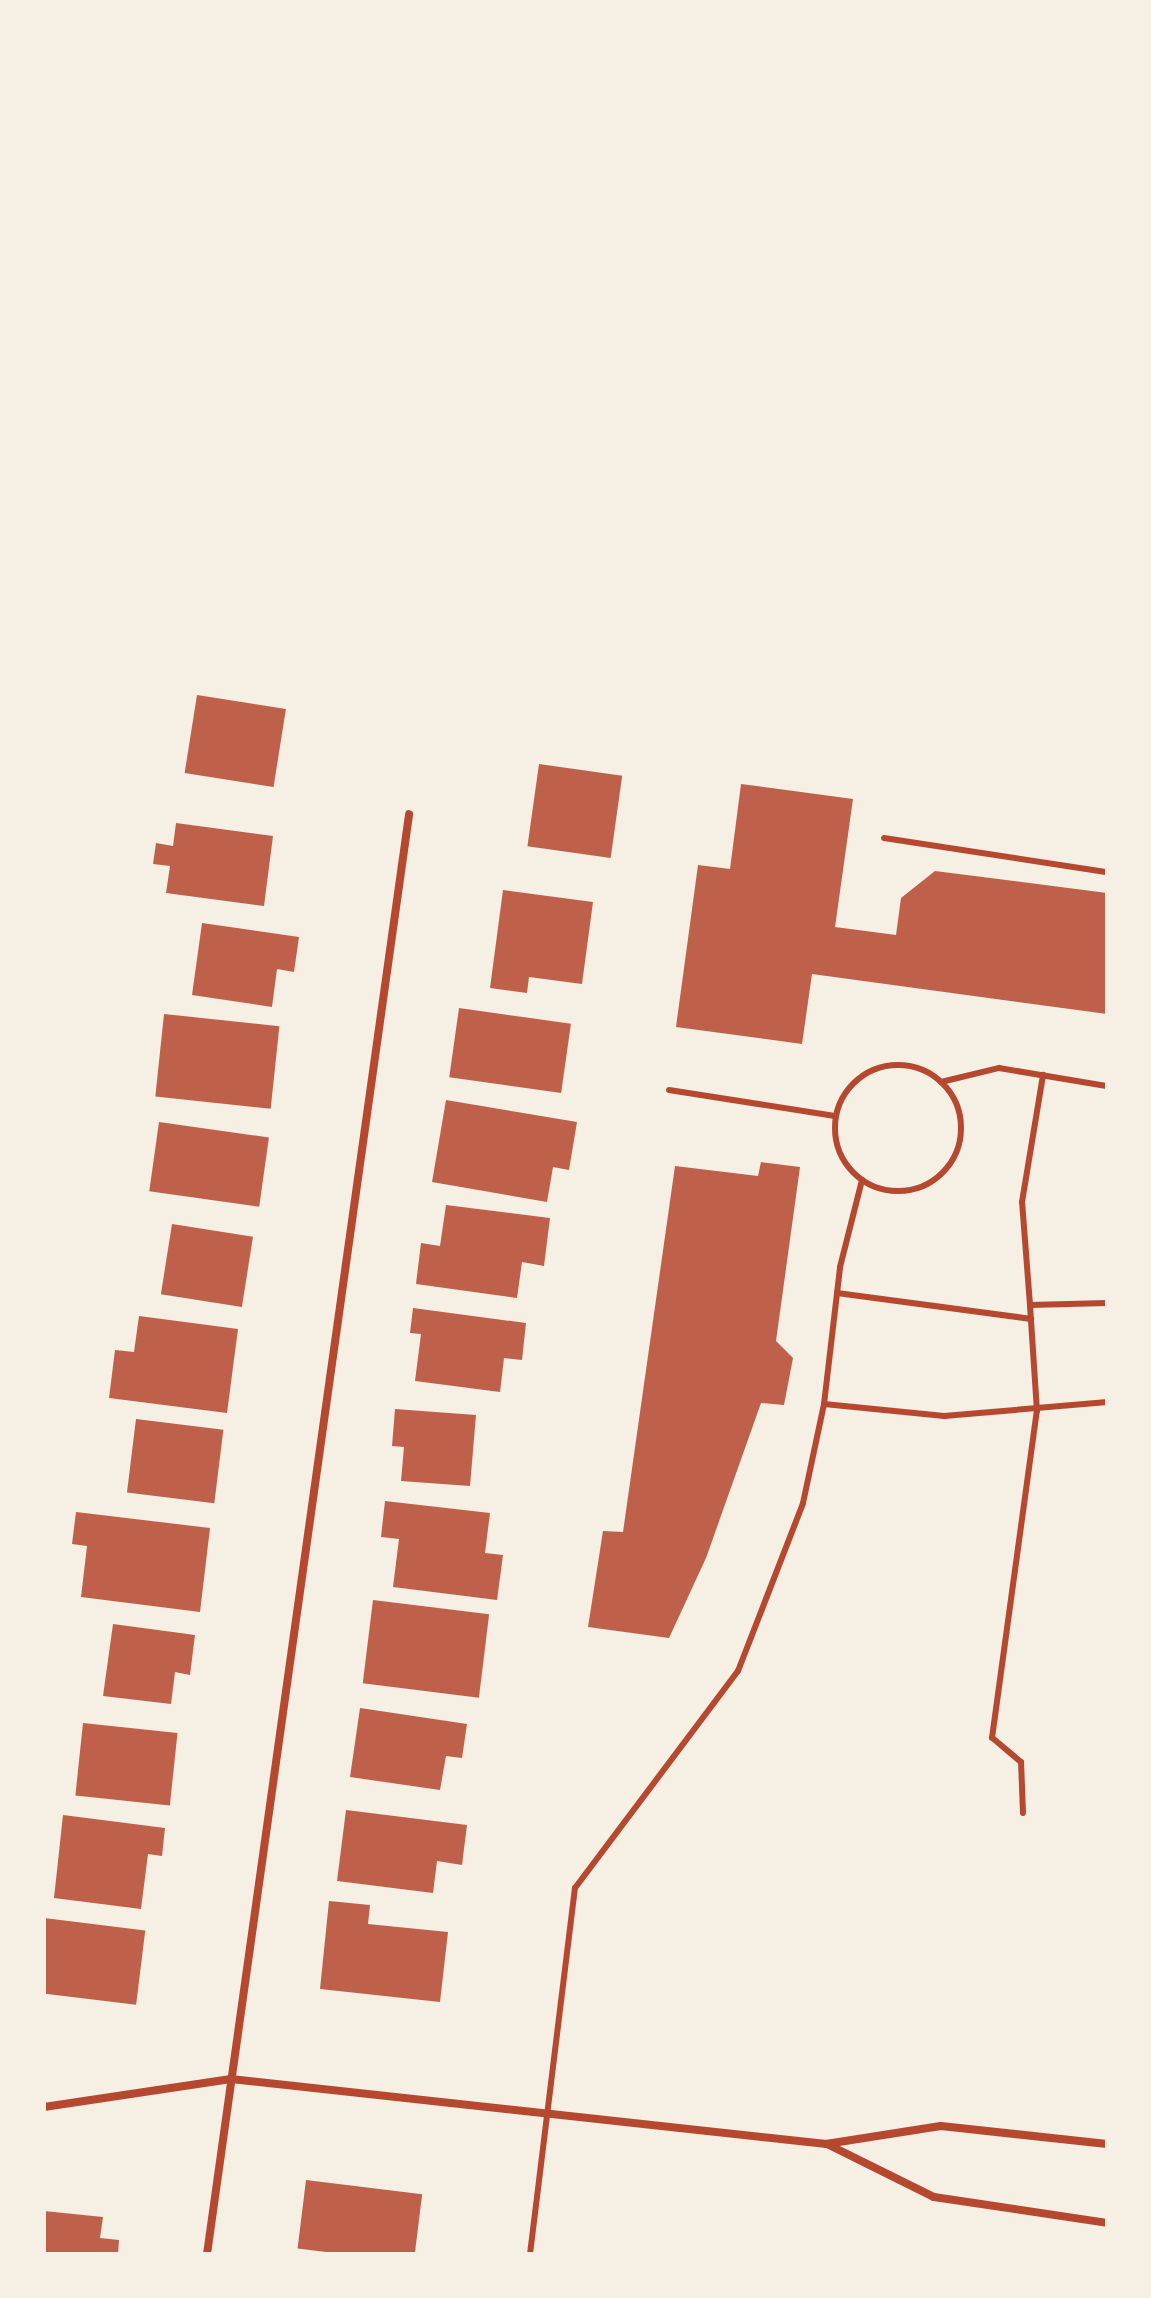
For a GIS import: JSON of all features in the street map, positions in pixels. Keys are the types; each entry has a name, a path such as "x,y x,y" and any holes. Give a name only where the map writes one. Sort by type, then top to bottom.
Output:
{"street":[{"path":"207,2254 409,814"},
{"path":"44,2107 231,2079 550,2119 826,2144 941,2126 1107,2144"},
{"path":"826,2144 934,2197 1107,2223"}],"lane":[{"path":"884,838 1107,872"},
{"path":"915,1067 941,1082 959,1109 962,1130 947,1168 912,1190 862,1180 841,1157 835,1116 855,1080 874,1069 915,1067"},
{"path":"941,1082 979,1068 1107,1086"},
{"path":"1023,1813 1021,1762 992,1738 1037,1411 1022,1202 1043,1075"},
{"path":"669,1090 835,1116"},
{"path":"530,2254 550,2119 575,1888 738,1671 803,1503 824,1404 837,1293 862,1180"},
{"path":"837,1293 1031,1319"},
{"path":"1030,1305 1107,1303"},
{"path":"824,1404 944,1416 1037,1411 1107,1402"}],"building":[{"path":"197,695 286,709 274,787 185,773"},
{"path":"539,764 622,776 611,858 527,846"},
{"path":"741,784 853,799 835,927 896,935 901,898 935,871 1107,893 1107,1014 812,974 802,1044 676,1027 698,865 730,869"},
{"path":"176,823 273,836 264,906 166,893 170,866 153,864 156,843 173,846"},
{"path":"503,890 593,902 582,984 529,977 527,993 490,988"},
{"path":"202,923 299,937 294,972 277,969 272,1007 192,995"},
{"path":"459,1008 571,1024 561,1093 449,1077"},
{"path":"164,1014 279,1026 271,1109 155,1097"},
{"path":"446,1100 577,1122 569,1170 553,1167 547,1202 432,1182"},
{"path":"159,1122 269,1137 259,1207 149,1191"},
{"path":"761,1162 800,1167 776,1341 793,1358 784,1405 761,1403 706,1558 669,1638 588,1627 603,1531 623,1532 675,1166 758,1176"},
{"path":"446,1205 550,1218 544,1266 522,1262 517,1298 416,1284 421,1243 440,1246"},
{"path":"172,1224 253,1237 242,1307 161,1294"},
{"path":"413,1308 526,1323 522,1360 504,1358 500,1392 415,1381 421,1334 410,1333"},
{"path":"139,1316 238,1329 227,1413 109,1398 115,1350 134,1352"},
{"path":"395,1409 476,1415 470,1486 401,1481 404,1447 392,1446"},
{"path":"136,1419 223,1430 214,1503 127,1492"},
{"path":"385,1501 490,1513 485,1553 503,1555 497,1600 393,1587 399,1539 381,1537"},
{"path":"76,1512 210,1528 200,1612 81,1597 87,1546 72,1544"},
{"path":"373,1600 489,1614 479,1698 363,1683"},
{"path":"113,1624 195,1635 190,1675 175,1672 171,1704 103,1696"},
{"path":"360,1708 467,1724 462,1758 446,1756 440,1790 350,1777"},
{"path":"83,1723 177,1733 170,1806 75,1796"},
{"path":"346,1810 467,1825 462,1865 437,1861 433,1893 337,1881"},
{"path":"63,1815 165,1828 162,1856 148,1854 141,1909 54,1898"},
{"path":"329,1901 370,1905 368,1924 448,1932 440,2002 320,1989"},
{"path":"44,1918 145,1930 136,2005 44,1994"},
{"path":"306,2180 422,2194 415,2254 343,2254 298,2248"},
{"path":"44,2211 103,2217 100,2238 119,2240 118,2254 44,2254"}]}
